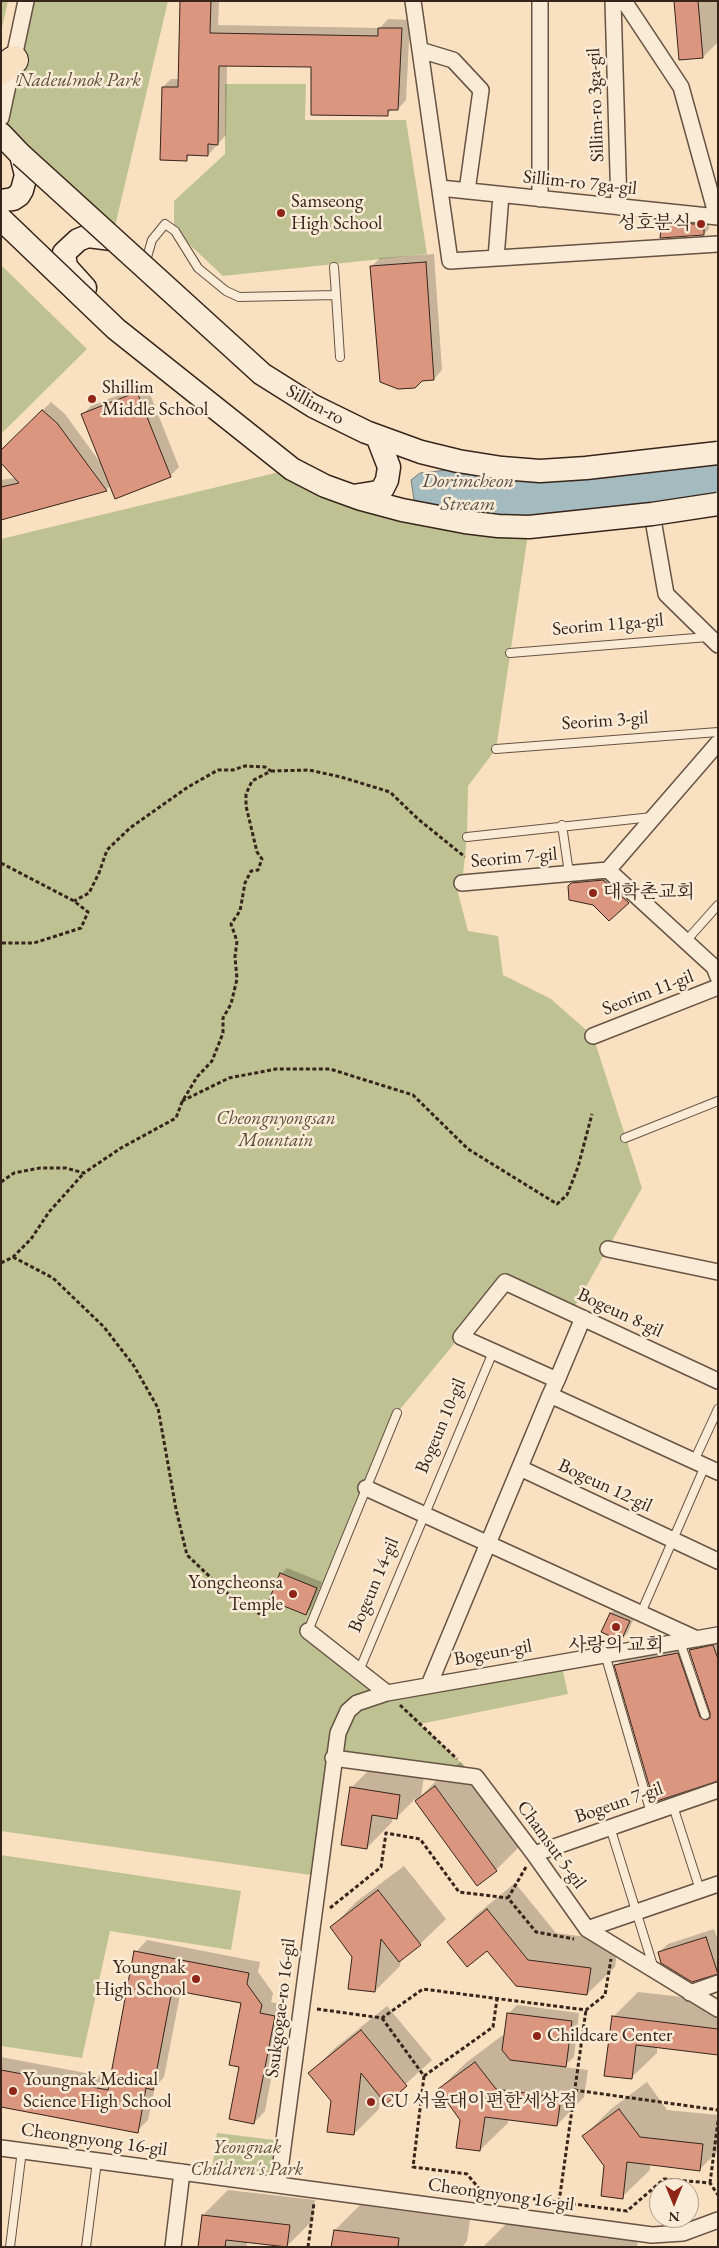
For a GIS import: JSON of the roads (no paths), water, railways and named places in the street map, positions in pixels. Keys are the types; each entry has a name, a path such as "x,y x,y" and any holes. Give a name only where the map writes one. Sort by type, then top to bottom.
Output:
{"main road":[{"name":"Sillim-ro","path":"1,134 21,155 144,269 262,374 313,406 377,436 421,452 458,461 502,468 540,471 718,453"},
{"path":"1,202 13,199 22,190 26,175 21,155"},
{"path":"1,219 116,330 292,469 325,486 352,496 432,517 498,526 529,527 652,514 718,504"},
{"path":"95,310 88,292 66,267 64,254 78,240 88,236 112,239"},
{"path":"352,496 378,492 388,480 389,467 377,436"}],"street":[{"path":"1,118 5,65 26,1"},
{"path":"413,1 450,261 718,244"},
{"path":"540,1 540,199"},
{"name":"Sillim-ro 3ga-gil","path":"613,1 620,207"},
{"name":"Sillim-ro 7ga-gil","path":"496,258 502,195 718,217 681,87 624,1"},
{"path":"420,50 453,60 481,90 467,191"},
{"path":"440,188 502,195"},
{"name":"Seorim 11ga-gil","path":"652,514 666,594 715,640"},
{"path":"718,743 608,870 714,967 718,976"},
{"name":"Seorim 7-gil","path":"462,882 608,870"},
{"name":"Seorim 11-gil","path":"592,1036 718,988"},
{"path":"608,1248 718,1272"},
{"name":"Bogeun 8-gil","path":"493,1352 461,1337 506,1282 718,1381"},
{"path":"429,1685 583,1318"},
{"path":"493,1352 556,1380"},
{"path":"550,1395 705,1466"},
{"name":"Bogeun 12-gil","path":"520,1468 718,1562"},
{"path":"366,1488 697,1639"},
{"path":"308,1630 388,1694"},
{"name":"Bogeun-gil","path":"388,1694 429,1685 718,1635"},
{"name":"Ssukgogae-ro 16-gil","path":"278,2185 333,1758 338,1732 348,1711 357,1703 367,1698 388,1694"},
{"name":"Chamsut 5-gil","path":"333,1758 476,1777 534,1854 581,1934 613,1946 718,2009"},
{"name":"Bogeun 7-gil","path":"534,1854 718,1790"},
{"path":"581,1934 636,1912 718,1884"},
{"path":"690,1993 718,1983"},
{"name":"Cheongnyong 16-gil","path":"1,2148 182,2172"},
{"path":"173,2247 182,2172 278,2185"},
{"name":"Cheongnyong 16-gil","path":"278,2185 652,2236 683,2233 718,2220"}],"lane":[{"path":"144,269 152,240 164,224 175,231 198,268 226,291 238,297 336,295"},
{"path":"334,267 340,357"},
{"name":"Seorim 11ga-gil","path":"510,653 715,640"},
{"name":"Seorim 3-gil","path":"496,749 718,732"},
{"path":"468,837 562,825 654,817"},
{"name":"Seorim 7-gil","path":"562,825 569,873"},
{"path":"686,941 718,905"},
{"path":"625,1138 718,1101"},
{"name":"Bogeun 10-gil","path":"425,1515 493,1352"},
{"path":"641,1613 705,1466 718,1410"},
{"path":"308,1630 397,1413"},
{"name":"Bogeun 14-gil","path":"359,1671 425,1515"},
{"path":"680,1642 704,1715"},
{"path":"605,1654 651,1813"},
{"path":"672,1806 700,1890"},
{"path":"610,1827 655,1971"},
{"path":"10,2247 22,2150"},
{"path":"86,2247 97,2161"}],"water":[{"name":"Dorimcheon Stream","path":"718,459 718,497 532,520 433,506 414,500 411,480 420,473 457,469 495,478 540,480"}],"place":[{"name":"Samseong High School","path":"281,213"},
{"name":"성호분식","path":"701,224"},
{"name":"Shillim Middle School","path":"92,399"},
{"name":"대학촌교회","path":"593,893"},
{"name":"Yongcheonsa Temple","path":"293,1594"},
{"name":"사랑의 교회","path":"616,1627"},
{"name":"Youngnak High School","path":"196,1979"},
{"name":"Childcare Center","path":"537,2036"},
{"name":"Youngnak Medical Science High School","path":"13,2091"},
{"name":"CU 서울대이편한세상점","path":"371,2102"}],"park label":[{"name":"Nadeulmok Park","path":"79,81"},
{"name":"Cheongnyongsan Mountain","path":"276,1130"},
{"name":"Yeongnak Children's Park","path":"247,2159"}]}
